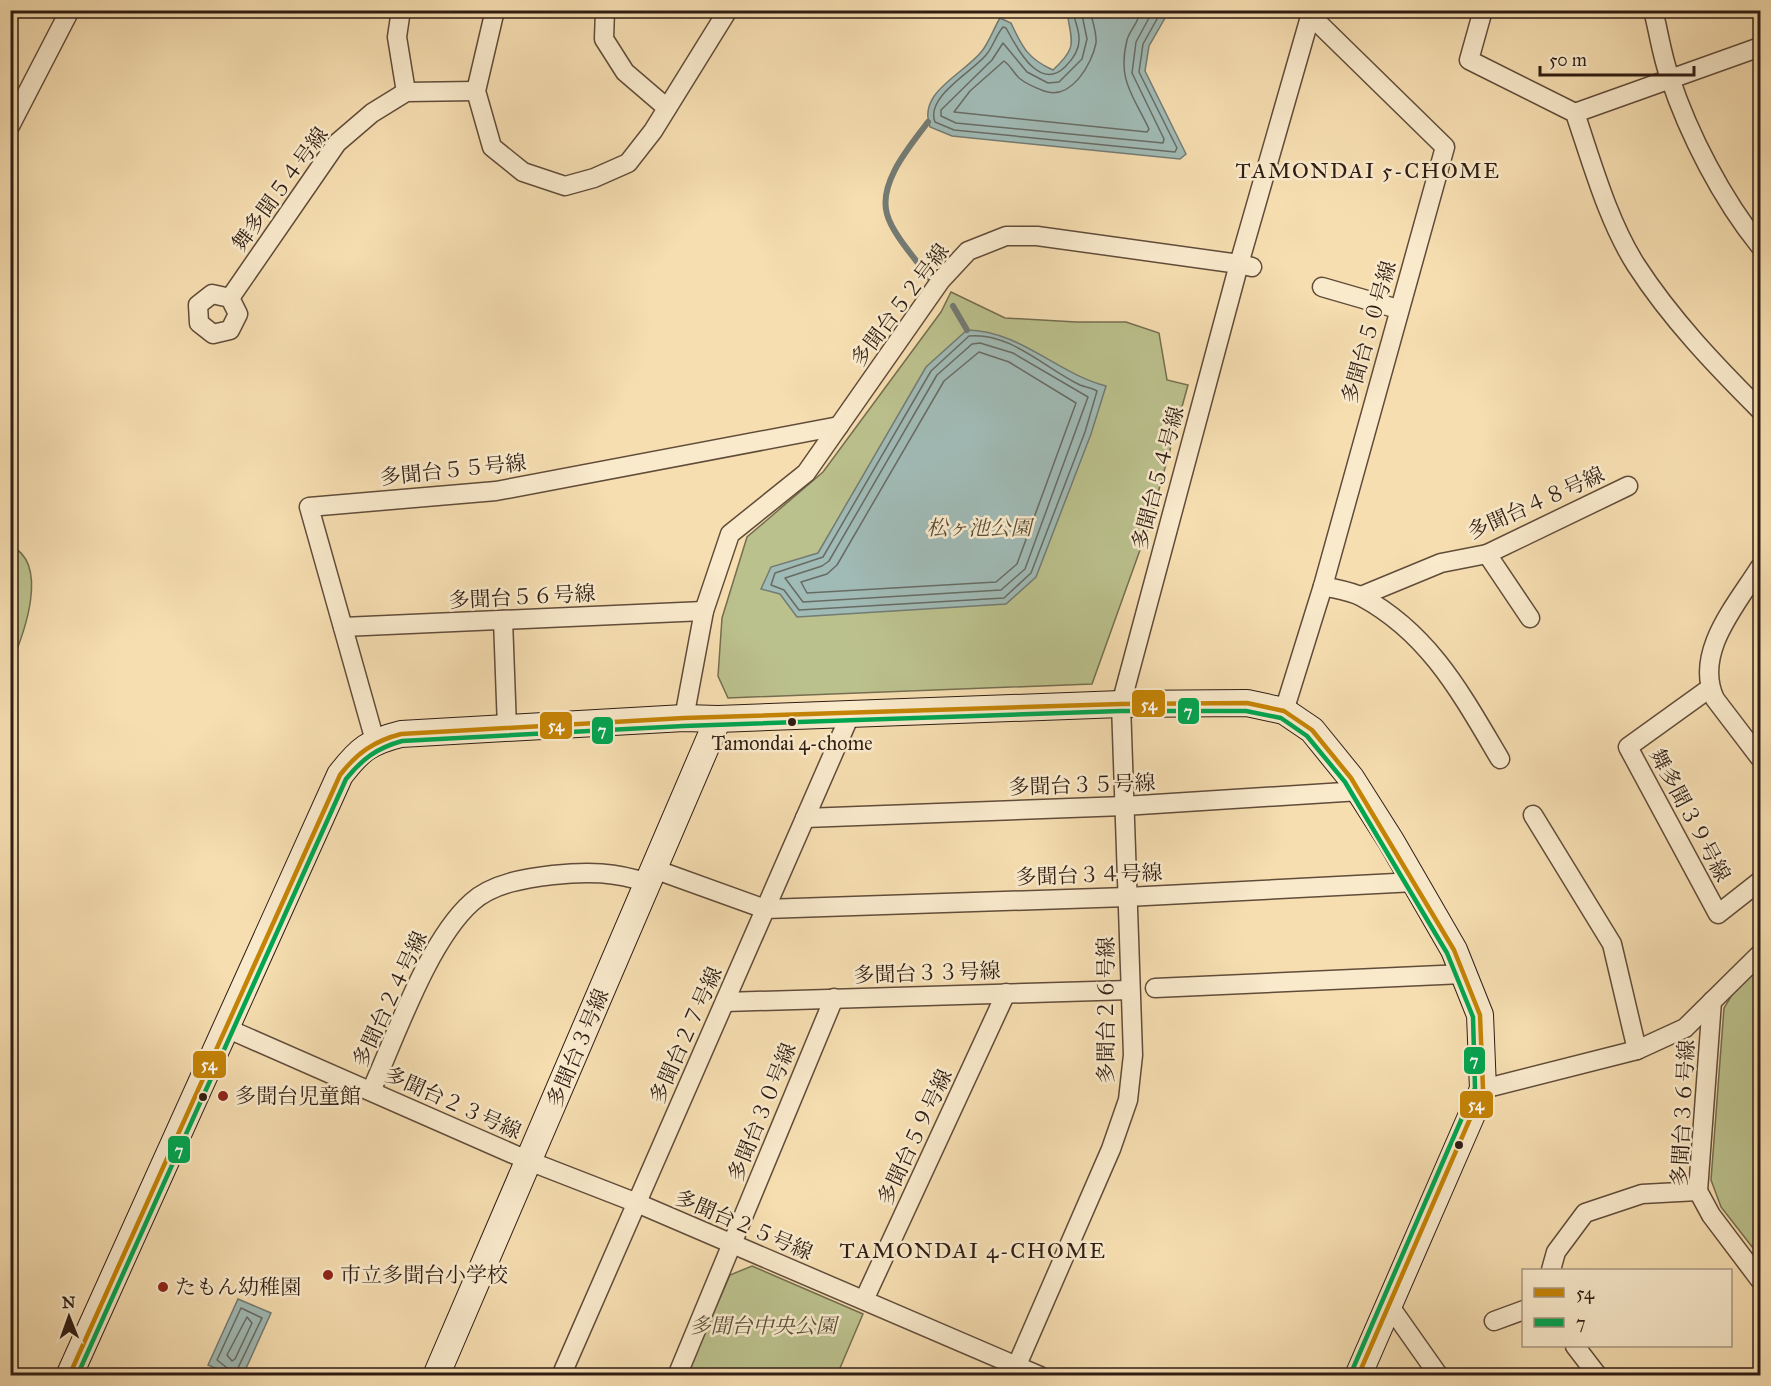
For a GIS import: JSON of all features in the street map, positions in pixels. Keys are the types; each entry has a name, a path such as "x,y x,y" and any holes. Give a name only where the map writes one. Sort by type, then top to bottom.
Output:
{"street":[{"path":"10,126 70,10"},
{"path":"401,10 396,37 406,92 476,91"},
{"path":"495,10 476,91 492,147 523,172 565,186 594,178 628,163 667,108 728,10"},
{"path":"605,10 604,39 625,72 667,108"},
{"path":"1483,10 1469,60 1575,113 1603,195 1635,264 1709,359 1761,410"},
{"path":"1653,10 1670,78 1720,188 1761,246"},
{"path":"1245,265 1309,12"},
{"name":"多聞台５０号線","path":"1284,711 1323,586 1398,309 1445,147 1309,12"},
{"path":"1575,113 1761,47"},
{"name":"舞多聞５４号線","path":"230,298 337,143 372,113 406,92"},
{"name":"多聞台５２号線","path":"684,718 704,611 730,534 806,473 941,280 968,252 1006,236 1037,236 1245,265"},
{"name":"多聞台５４号線","path":"1121,704 1245,265"},
{"path":"1322,287 1398,309"},
{"name":"多聞台５５号線","path":"375,741 309,507 496,491 839,426"},
{"name":"多聞台４８号線","path":"1360,596 1441,564 1487,554 1628,486"},
{"path":"1487,554 1530,618"},
{"path":"1761,567 1716,639 1709,662 1710,688 1715,699 1761,758"},
{"path":"1323,586 1360,596 1410,629 1451,678 1500,759"},
{"name":"多聞台５６号線","path":"343,627 704,611"},
{"path":"503,620 507,728"},
{"name":"舞多聞３９号線","path":"1710,688 1628,747 1718,914 1761,881"},
{"path":"69,1376 340,776 358,752 375,741 401,734 684,718 718,719 1121,704 1247,703 1284,711 1312,730 1360,791 1454,950 1480,1015 1483,1089 1358,1376"},
{"name":"多聞台２６号線","path":"1017,1365 1111,1149 1128,1100 1133,1055 1121,704"},
{"name":"多聞台２７号線","path":"561,1376 851,713"},
{"name":"多聞台３号線","path":"435,1376 718,719"},
{"name":"多聞台３５号線","path":"805,818 1124,806 1360,791"},
{"path":"1533,815 1612,944 1637,1050"},
{"name":"多聞台２４号線","path":"371,1091 440,940 473,901 518,879 589,871 651,876 765,909"},
{"name":"多聞台３４号線","path":"765,909 1127,897 1415,882"},
{"path":"1483,1089 1637,1050 1685,1028 1761,954"},
{"path":"1155,988 1463,974"},
{"name":"多聞台３３号線","path":"725,1002 1130,990"},
{"name":"多聞台５９号線","path":"864,1300 1006,993"},
{"name":"多聞台３０号線","path":"676,1376 834,998"},
{"name":"多聞台３６号線","path":"1712,1001 1698,1191 1711,1215 1761,1280"},
{"name":"多聞台２３号線","path":"226,1028 529,1161"},
{"name":"多聞台２５号線","path":"529,1161 637,1203 1040,1376"},
{"path":"1551,1269 1556,1252 1584,1213 1642,1194 1698,1191"},
{"path":"1389,1305 1439,1376"},
{"path":"1494,1321 1522,1311"},
{"path":"1576,1347 1598,1376"}],"green space":[{"name":"松ヶ池公園","path":"951,292 1005,318 1126,322 1159,333 1167,380 1188,385 1150,522 1092,684 728,698 718,676 722,618 747,537 823,472 941,312"},
{"path":"11,546 23,555 32,583 27,618 11,664"},
{"path":"1760,963 1760,1257 1721,1207 1711,1180 1724,1008 1739,983"},
{"name":"多聞台中央公園","path":"752,1266 863,1314 837,1375 686,1376 730,1275"}],"water":[{"path":"1067,11 1161,11 1165,18 1149,46 1145,71 1186,154 1180,159 952,136 930,127 928,115 930,104 936,94 982,51 1000,18 1011,23 1023,46 1032,57 1053,70 1070,49 1071,37"},
{"path":"967,330 1004,337 1071,372 1106,386 1091,434 1036,577 1006,604 797,617 780,594 761,589 771,567 818,553 926,367"},
{"path":"238,1299 271,1313 243,1375 232,1375 208,1365"}],"waterway":[{"path":"928,122 898,165 887,189 885,202 894,230 931,280"},
{"path":"953,306 967,330"}],"transit line":[{"name":"54","path":"69,1376 340,775 353,760 374,744 401,734 684,718 1121,704 1247,703 1284,711 1312,730 1351,778 1454,950 1480,1015 1483,1089 1358,1376"},
{"name":"7","path":"77,1376 346,779 371,755 402,741 684,726 1121,711 1246,711 1281,718 1307,736 1345,782 1447,953 1473,1017 1475,1088 1351,1373"}],"place":[{"name":"Tamondai 4-chome","path":"792,722"},
{"name":"多聞台児童館","path":"223,1096"},
{"name":"市立多聞台小学校","path":"328,1275"},
{"name":"たもん幼稚園","path":"163,1287"}],"district":[{"name":"TAMONDAI 5-CHOME","path":"1368,170"},
{"name":"TAMONDAI 4-CHOME","path":"973,1250"}]}
